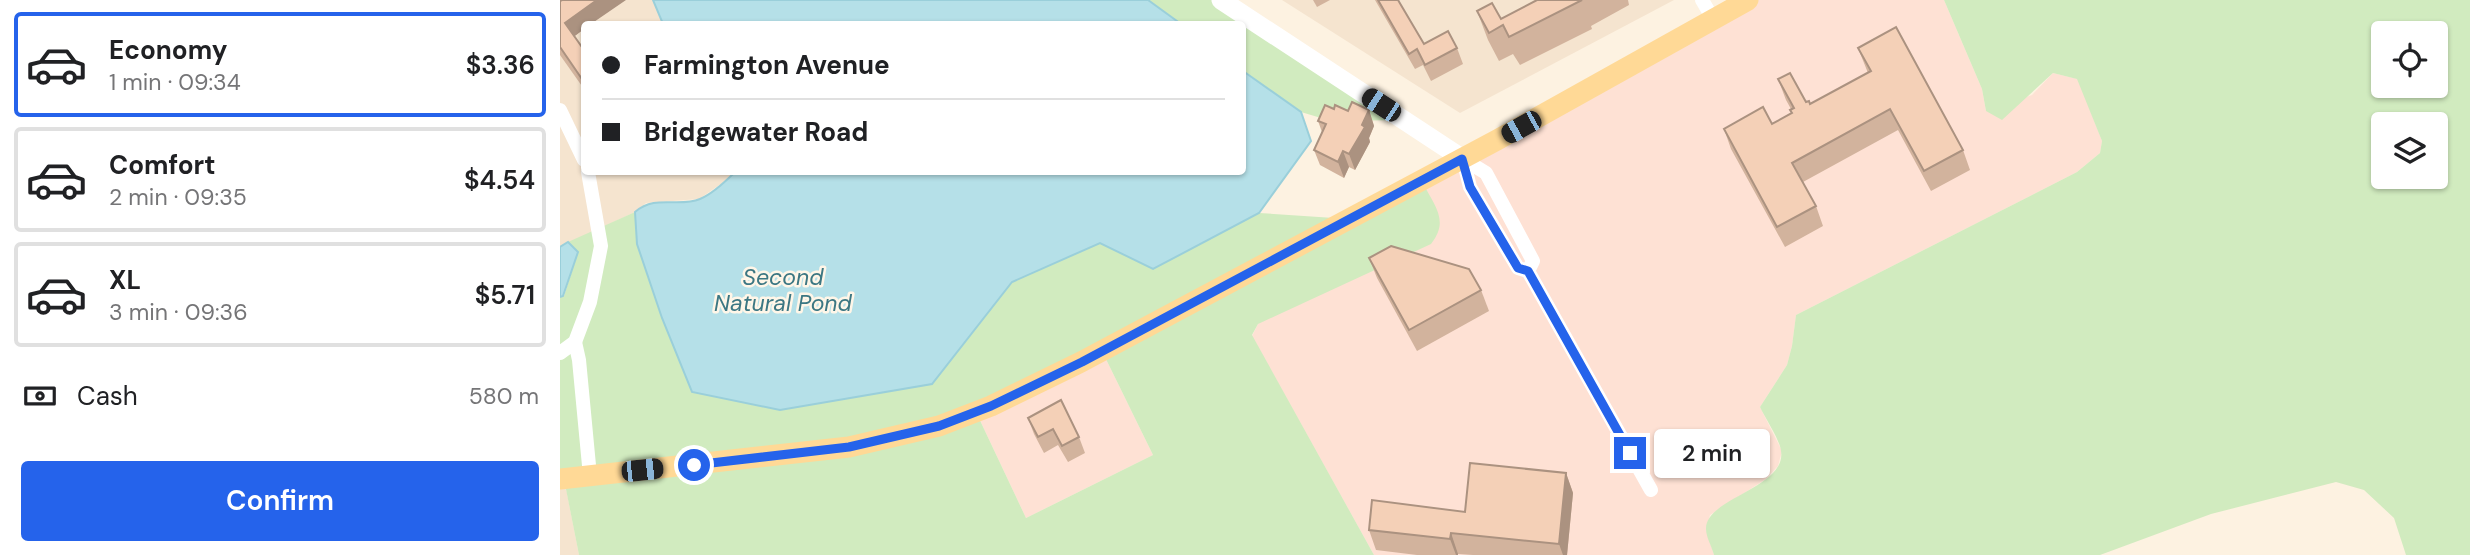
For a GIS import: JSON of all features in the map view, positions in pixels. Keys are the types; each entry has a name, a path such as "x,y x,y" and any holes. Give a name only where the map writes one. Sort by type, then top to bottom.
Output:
{"main road":[{"path":"560,479 849,447 939,426 991,406 1082,362 1462,159 1748,0"}],"street":[{"path":"1221,0 1462,159 1470,187 1518,268 1528,271 1651,490"},
{"path":"1702,0 1713,19"},
{"path":"560,110 581,154"},
{"path":"560,354 575,342 590,303 601,246 589,175"},
{"path":"575,342 590,476"}],"shaded area":[{"path":"560,0 653,0 662,21 581,21 581,175 732,175 699,199 646,203 635,212 560,247"},
{"path":"1282,0 1674,0 1460,113"},
{"path":"1748,0 1944,0 1982,89 1986,111 2032,95 2053,73 2078,79 2102,141 2100,153 2077,172 1796,315 1787,365 1760,407 1782,451 1778,466 1766,479 1710,515 1706,529 1714,555 1374,555 1252,336 1258,324 1422,181"},
{"path":"1102,351 1153,455 1026,518 976,412"},
{"path":"564,478 579,555 560,555 560,479"}],"green space":[{"path":"1148,0 1221,0 1404,120 1331,121 1301,112 1246,73 1246,21 1177,21"},
{"path":"1944,0 2470,0 2470,555 2406,555 2394,518 2364,490 2336,482 2211,514 2100,555 1714,555 1706,532 1709,518 1731,500 1760,484 1779,464 1780,446 1760,407 1787,365 1796,315 2077,172 2100,153 2102,141 2077,79 2053,73 2002,120 1986,111 1982,89"},
{"path":"1422,181 1440,220 1437,235 1431,244 1258,324 1252,335 1374,555 579,555 564,479 560,479 560,297 564,296 578,252 568,242 635,212 637,244 662,318 932,384 1012,282 1100,243 1153,269 1259,213 1349,219","holes":["1102,351 1153,455 1026,518 976,412"]}],"water":[{"path":"653,0 1148,0 1177,21 662,21"},
{"name":"Second Natural Pond","path":"1246,73 1301,112 1311,141 1259,213 1153,269 1100,243 1012,282 932,384 780,410 692,392 662,318 637,244 635,212 659,202 700,199 732,175 1246,175"},
{"path":"568,242 578,252 563,296 560,297 560,247"}],"building":[{"path":"597,0 565,23 581,46 581,78 560,47 560,1"},
{"path":"1378,0 1398,0 1424,44 1448,31 1457,48 1425,65 1417,49 1409,54"},
{"path":"1537,0 1582,0 1509,37 1503,25 1489,33 1477,11 1492,3 1501,19"},
{"path":"1896,27 1963,150 1924,171 1890,109 1792,163 1816,206 1777,227 1724,129 1763,107 1772,124 1792,113 1790,110 1794,108 1778,79 1790,73 1806,102 1809,101 1810,104 1871,71 1858,48"},
{"path":"1352,102 1369,110 1362,125 1365,127 1349,154 1343,151 1338,162 1314,150 1326,124 1318,121 1325,105 1334,109 1335,105 1348,111"},
{"path":"1391,246 1469,269 1481,290 1409,330 1369,258"},
{"path":"1061,400 1079,437 1062,446 1053,429 1038,437 1028,418"},
{"path":"1470,463 1566,473 1559,544 1451,533 1450,539 1369,530 1372,500 1465,512"}],"route":[{"path":"694,465 849,447 939,426 991,406 1082,362 1462,159 1470,187 1518,268 1528,271 1630,453"}]}
